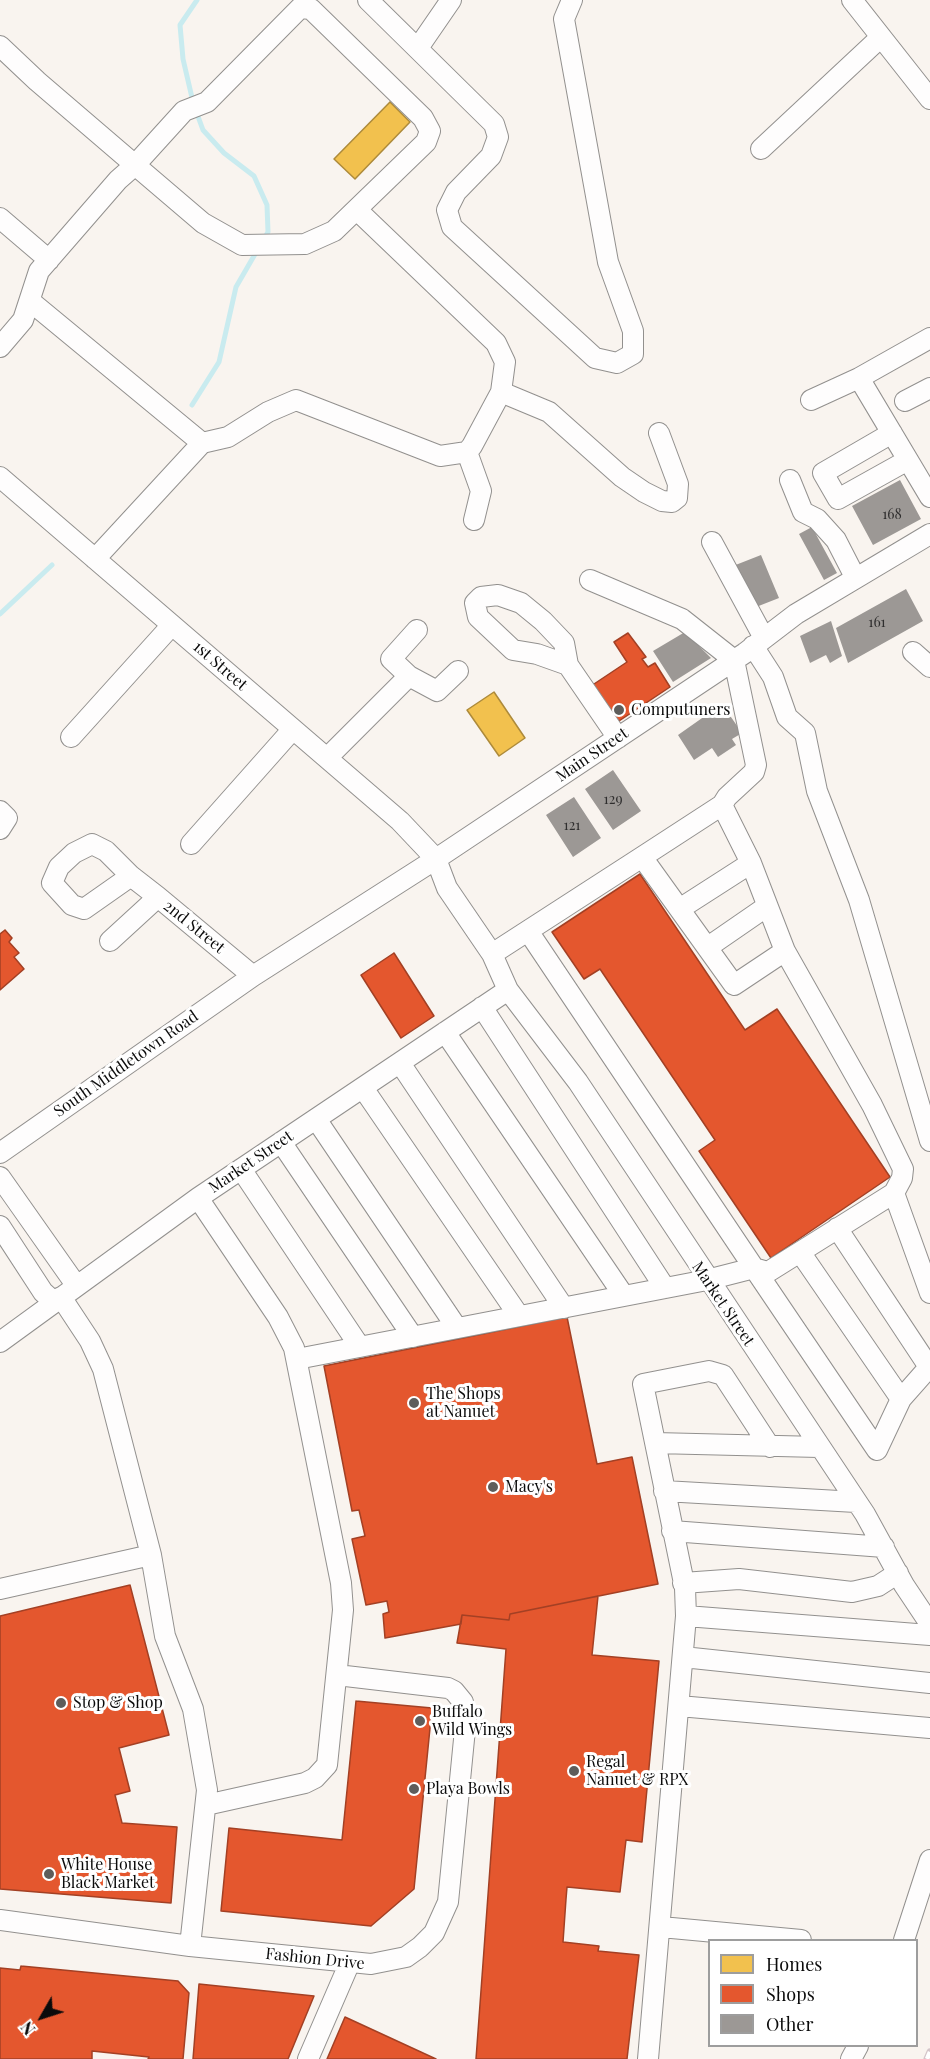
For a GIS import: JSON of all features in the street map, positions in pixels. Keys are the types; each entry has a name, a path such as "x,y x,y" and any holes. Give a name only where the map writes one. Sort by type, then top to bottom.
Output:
{"street":[{"path":"368,0 494,124 498,137 491,156 456,192 447,210 452,227 595,358 617,363 633,354 633,331 608,262 564,19 572,0"},
{"path":"418,48 451,0"},
{"path":"852,0 930,99"},
{"path":"0,46 135,165 203,223 242,245 305,244 334,231 426,142 430,130 423,118 311,9 300,8 207,102 184,111 135,165 39,271 23,320 0,347"},
{"path":"762,149 881,36"},
{"path":"357,210 496,344 506,362 501,392 467,452 481,491 474,520"},
{"path":"0,218 49,260"},
{"path":"30,301 202,443"},
{"path":"811,400 859,378 930,338"},
{"path":"859,378 930,497"},
{"path":"905,401 930,388"},
{"path":"501,392 549,412 622,477 644,492 662,501 672,502 677,498 678,484 659,433"},
{"path":"95,559 202,443 228,437 268,412 296,400 440,456 467,452"},
{"path":"892,433 823,473 838,499 908,460"},
{"name":"1st Street","path":"0,477 400,821 436,860"},
{"path":"790,480 803,512 817,519 836,540 855,577"},
{"name":"Main Street","path":"253,976 436,860 734,660 796,614 930,534"},
{"path":"712,542 759,642 787,717 805,733 817,791 859,900 930,1141"},
{"path":"492,954 722,806 727,797 754,772 756,765 734,660 682,619 590,580"},
{"path":"568,665 537,654 513,650 478,617 475,603 481,597 498,595 521,603 543,621 564,644 568,665 618,738"},
{"path":"71,737 172,625"},
{"path":"417,630 391,659 409,676 437,691 458,671"},
{"path":"913,652 930,667"},
{"path":"327,758 409,676"},
{"path":"191,844 292,729"},
{"path":"297,1359 707,1280 754,1268 768,1272 894,1193 902,1178 903,1169 872,1105 785,951 766,907 751,863 722,806"},
{"path":"0,811 7,818 0,829"},
{"path":"642,857 681,908 734,985 785,951"},
{"name":"Market Street","path":"436,860 447,888 492,954 508,990 578,1082 856,1502 930,1624"},
{"path":"681,908 751,863"},
{"path":"131,876 158,897"},
{"name":"2nd Street","path":"110,941 158,897 253,976"},
{"path":"708,947 766,907"},
{"path":"528,931 877,1450 901,1399 930,1367 837,1228"},
{"name":"South Middletown Road","path":"0,1153 253,976"},
{"name":"Market Street","path":"0,1342 198,1198 508,990"},
{"path":"482,1007 665,1288"},
{"path":"445,1032 624,1296"},
{"path":"400,1063 564,1308"},
{"path":"363,1088 519,1316"},
{"path":"316,1119 457,1328"},
{"path":"281,1142 413,1337"},
{"path":"241,1169 360,1347"},
{"path":"0,1178 76,1285"},
{"path":"894,1193 930,1293"},
{"path":"198,1198 278,1317 297,1359 343,1597 329,1757 322,1772 305,1783 206,1805"},
{"path":"0,1226 43,1292 57,1300 90,1341 104,1368 151,1555 165,1636 193,1709 206,1774 206,1805 190,1946"},
{"path":"800,1252 901,1399"},
{"path":"648,2059 687,1616 683,1583 643,1384 709,1371 723,1375 770,1447"},
{"path":"655,1443 819,1447"},
{"path":"664,1491 856,1502"},
{"path":"672,1531 884,1547"},
{"path":"0,1589 151,1555"},
{"path":"683,1583 739,1579 852,1592 867,1591 898,1573"},
{"path":"687,1616 930,1635"},
{"path":"683,1657 930,1683"},
{"name":"Fashion Drive","path":"0,1920 190,1946 371,1964 406,1957 427,1940 442,1918 448,1902 466,1719 463,1702 454,1691 448,1688 337,1676"},
{"path":"679,1706 930,1728"},
{"path":"905,1939 930,1860"},
{"path":"661,1927 781,1939"},
{"path":"309,2059 350,1962"}],"building: Homes":[{"path":"390,102 410,122 355,179 334,159"},
{"path":"494,692 525,738 499,756 467,710"}],"building: Shops":[{"path":"628,633 646,657 642,659 648,667 655,663 670,687 613,725 588,688 627,662 614,642"},
{"path":"640,874 745,1030 777,1009 890,1177 771,1258 699,1151 715,1140 600,969 584,979 552,932"},
{"path":"5,930 12,938 9,942 19,953 14,957 24,969 0,990 0,934"},
{"path":"394,953 434,1016 401,1038 361,975"},
{"name":"Macy's","path":"567,1317 597,1464 632,1457 658,1584 510,1614 509,1620 462,1615 461,1624 385,1638 383,1614 389,1612 387,1601 366,1605 352,1539 365,1536 359,1510 352,1511 324,1366"},
{"path":"130,1585 169,1735 119,1748 130,1791 115,1795 122,1823 177,1827 171,1903 0,1889 0,1616"},
{"path":"598,1596 592,1655 659,1661 642,1842 626,1840 620,1892 567,1887 566,1899 563,1942 599,1946 598,1951 639,1955 627,2059 476,2059 506,1649 457,1643 462,1615 509,1620 510,1614"},
{"path":"356,1701 432,1708 414,1889 371,1926 221,1911 229,1828 342,1840"},
{"path":"21,1966 178,1981 189,1993 183,2059 148,2059 149,2057 92,2051 92,2059 0,2059 0,1968 20,1970"},
{"path":"199,1984 314,1996 288,2059 193,2059"},
{"path":"345,2017 436,2059 327,2059"}],"building: Other":[{"path":"900,480 921,519 873,545 852,506"},
{"path":"812,527 837,573 824,580 799,534"},
{"path":"761,555 779,598 751,609 733,566"},
{"path":"906,589 923,621 848,663 836,628"},
{"path":"831,621 842,656 830,663 826,655 810,663 800,636"},
{"path":"685,632 711,658 673,682 653,651"},
{"path":"722,704 742,733 732,739 736,745 718,757 712,748 694,760 678,735"},
{"path":"613,770 641,811 613,830 585,789"},
{"path":"574,797 601,838 573,857 546,815"}],"waterway":[{"path":"193,102 183,59 180,25 197,0"},
{"path":"196,111 203,130 224,153 254,176 267,205 268,232 263,241"},
{"path":"192,405 219,362 236,287 258,249"},
{"path":"0,614 52,565"}],"railway":[{"path":"927,2059 930,2052"}],"place":[{"name":"Computuners","path":"619,710"},
{"name":"The Shops at Nanuet","path":"414,1403"},
{"name":"Macy's","path":"493,1487"},
{"name":"Stop & Shop","path":"61,1703"},
{"name":"Buffalo Wild Wings","path":"420,1721"},
{"name":"Regal Nanuet & RPX","path":"574,1771"},
{"name":"Playa Bowls","path":"414,1789"},
{"name":"White House Black Market","path":"49,1874"}]}
